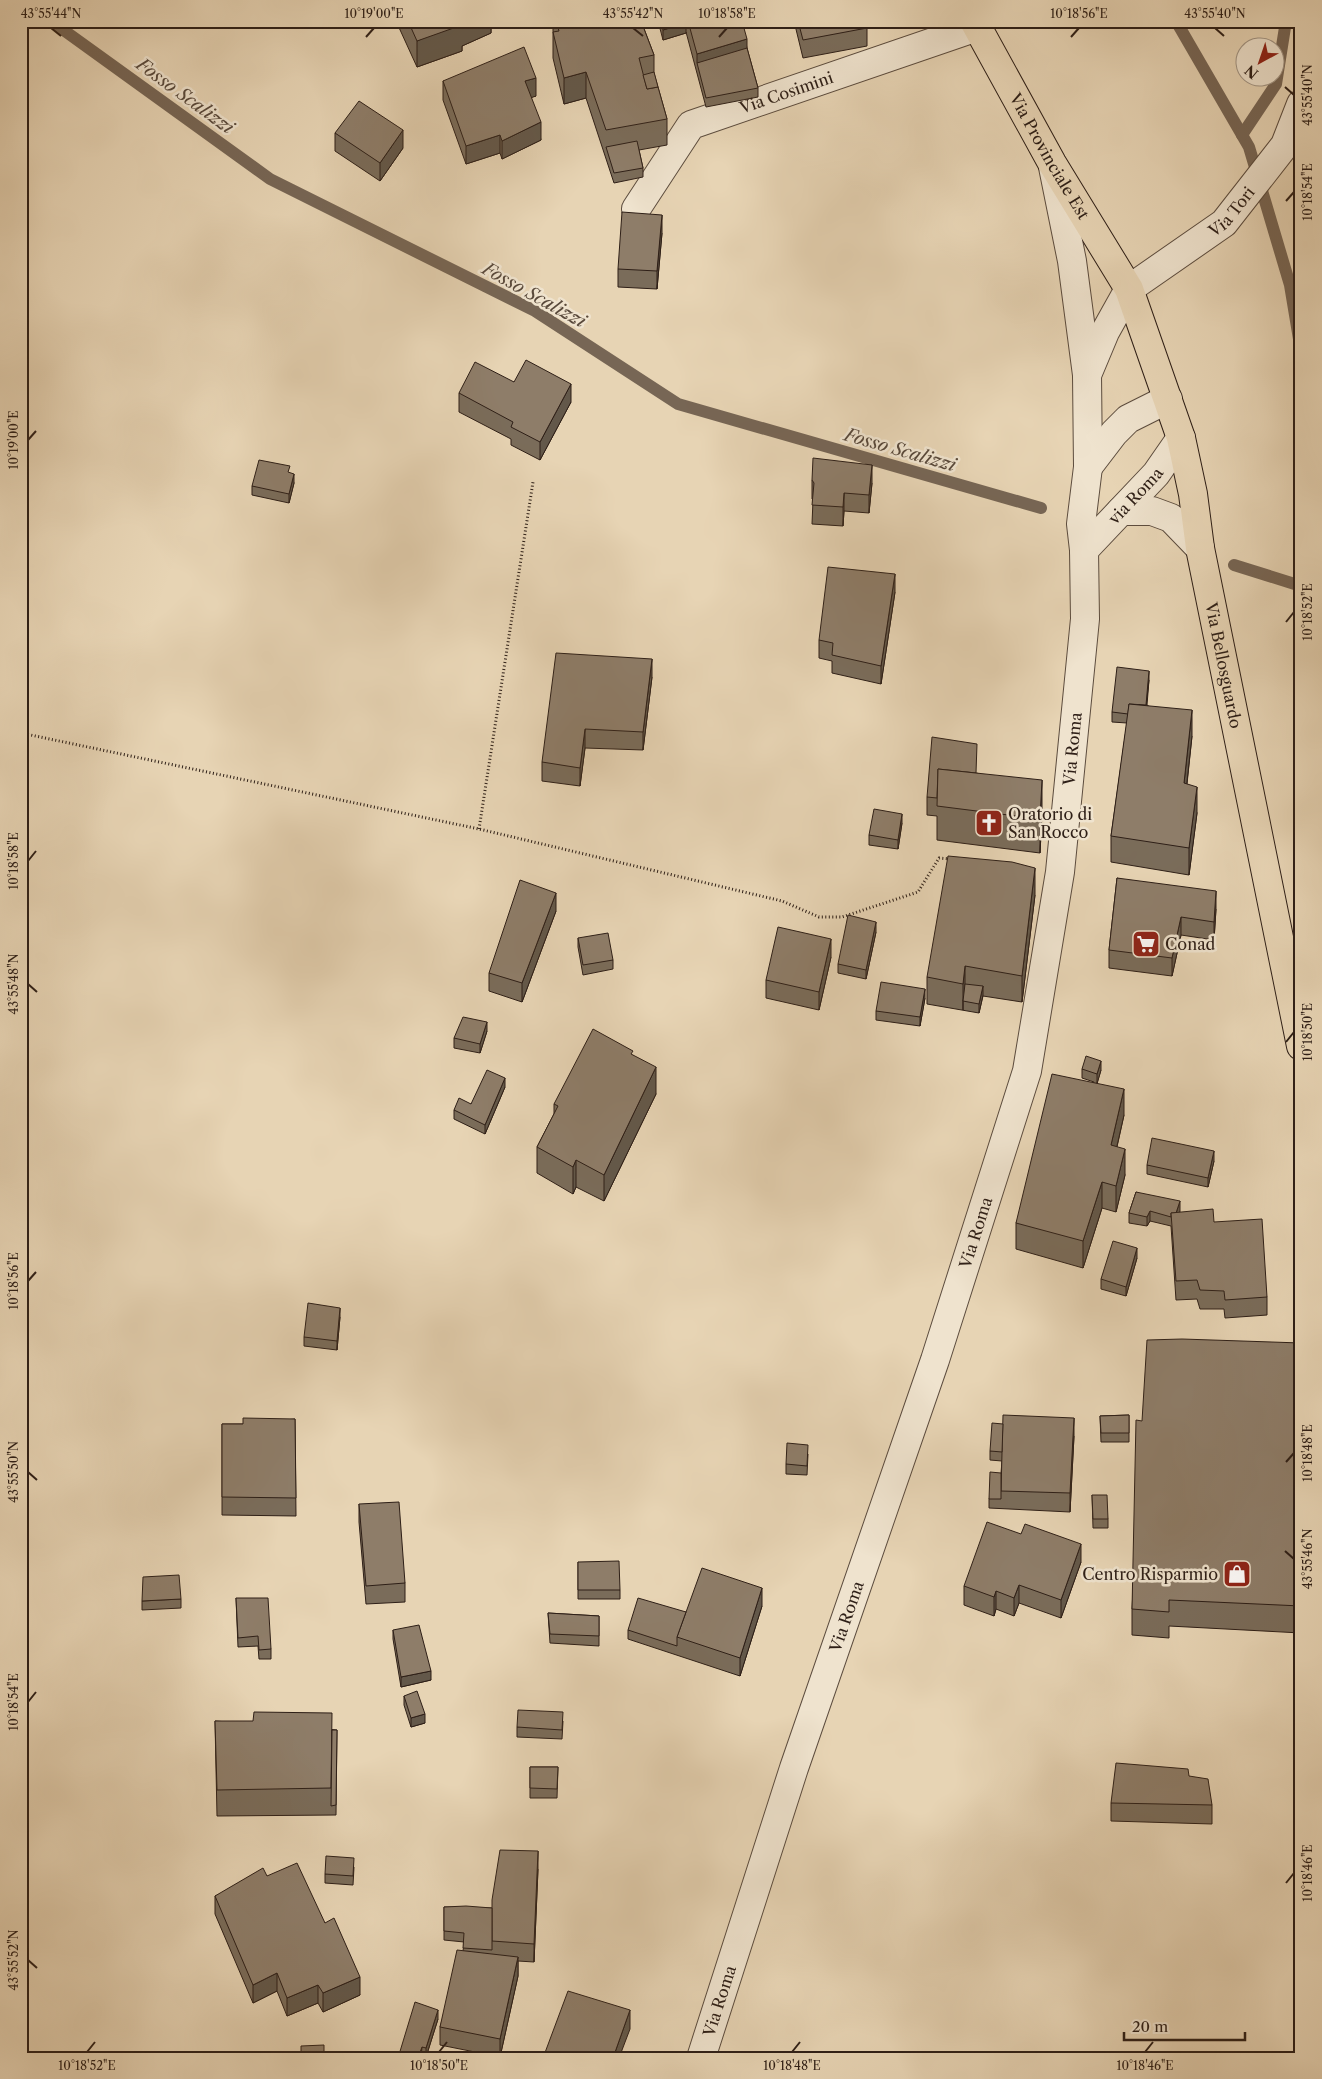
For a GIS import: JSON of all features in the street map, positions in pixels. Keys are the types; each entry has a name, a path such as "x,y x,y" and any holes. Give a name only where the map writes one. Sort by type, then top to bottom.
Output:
{"main road":[{"name":"Via Provinciale Est","path":"976,24 1052,163 1129,289"},
{"name":"Via Bellosguardo","path":"1129,289 1181,438 1193,494 1200,548 1301,1046"}],"street":[{"name":"Via Cosimini","path":"636,209 691,125 976,24"},
{"name":"Via Tori","path":"1129,289 1224,223 1285,145 1301,104"},
{"name":"Via Roma","path":"701,2058 794,1768 935,1360 1026,1071 1060,872 1085,620 1084,550 1081,524 1088,467 1087,375 1072,261 1052,163"},
{"path":"1087,375 1105,332 1129,289"},
{"path":"1088,467 1114,432 1128,419 1145,409 1168,400"},
{"name":"via Roma","path":"1084,550 1156,474 1181,438"},
{"path":"1121,511 1152,511 1171,518 1200,548"}],"path":[{"path":"479,829 532,482"},
{"path":"21,733 479,829 782,901 819,917 842,917 918,892 939,858 958,860"}],"building":[{"path":"408,21 460,21 462,25 417,41"},
{"path":"556,21 596,21 598,26 616,21 641,21 654,55 639,58 647,89 658,87 667,119 606,130 586,72 564,78 553,32 559,31"},
{"path":"660,21 685,21 686,23 663,30"},
{"path":"688,21 742,21 747,39 697,54"},
{"path":"798,21 865,21 867,28 803,40"},
{"path":"524,47 536,78 525,81 541,122 502,141 500,135 466,146 443,81"},
{"path":"747,48 758,88 706,98 697,63"},
{"path":"654,72 658,87 647,89 643,75"},
{"path":"359,101 403,130 380,163 335,133"},
{"path":"637,141 643,168 614,173 606,147"},
{"path":"622,212 662,215 657,271 618,269"},
{"path":"526,360 571,384 540,442 511,427 513,422 459,393 475,362 514,382"},
{"path":"813,458 872,465 869,495 844,493 843,507 812,505 814,483 812,480"},
{"path":"259,460 290,466 288,472 294,474 289,494 252,486"},
{"path":"828,567 895,574 881,666 832,655 833,643 819,640"},
{"path":"556,653 652,659 643,732 585,729 580,768 542,762"},
{"path":"1117,667 1149,671 1146,705 1129,704 1128,714 1112,712"},
{"path":"1129,704 1192,710 1184,783 1197,787 1189,848 1111,836"},
{"path":"932,737 977,744 976,773 938,769 937,798 927,797"},
{"path":"938,769 1042,780 1040,819 937,806"},
{"path":"874,809 902,814 898,840 869,835"},
{"path":"948,856 1012,862 1035,868 1022,976 965,966 963,984 927,977"},
{"path":"1117,878 1216,891 1214,922 1181,917 1172,958 1109,950"},
{"path":"520,880 556,893 522,983 489,973"},
{"path":"848,915 876,922 866,970 838,964"},
{"path":"778,927 831,939 819,992 766,980"},
{"path":"608,933 613,960 583,965 578,938"},
{"path":"881,982 925,989 920,1017 876,1011"},
{"path":"965,984 983,986 979,1004 963,1001"},
{"path":"463,1017 487,1022 480,1044 454,1038"},
{"path":"593,1029 633,1051 631,1054 656,1067 604,1175 576,1160 573,1167 537,1147 558,1106 554,1104"},
{"path":"1086,1056 1101,1061 1097,1074 1082,1069"},
{"path":"487,1070 505,1078 485,1125 454,1110 459,1098 471,1104"},
{"path":"1052,1074 1124,1089 1111,1145 1125,1149 1116,1186 1102,1182 1083,1241 1016,1223"},
{"path":"1152,1138 1214,1151 1208,1178 1147,1165"},
{"path":"1136,1192 1180,1201 1176,1213 1171,1213 1171,1217 1150,1211 1147,1217 1129,1213"},
{"path":"1213,1209 1214,1222 1262,1219 1267,1297 1225,1300 1224,1291 1200,1290 1197,1280 1176,1281 1171,1213"},
{"path":"1113,1241 1137,1248 1126,1287 1101,1279"},
{"path":"308,1303 340,1308 337,1341 304,1337"},
{"path":"1182,1339 1301,1343 1299,1429 1301,1606 1169,1600 1169,1612 1132,1609 1136,1420 1142,1421 1147,1340"},
{"path":"1003,1415 1074,1418 1070,1493 1001,1491"},
{"path":"1129,1415 1129,1433 1101,1433 1100,1416"},
{"path":"243,1418 295,1419 296,1498 222,1497 222,1424 243,1424"},
{"path":"992,1423 1003,1424 1002,1452 990,1451"},
{"path":"787,1443 808,1445 807,1466 786,1464"},
{"path":"990,1472 1001,1473 1001,1499 989,1499"},
{"path":"1092,1495 1107,1495 1108,1519 1093,1519"},
{"path":"399,1502 405,1583 366,1586 359,1504"},
{"path":"987,1522 1021,1534 1025,1524 1081,1544 1061,1600 1019,1585 1014,1598 996,1591 994,1597 964,1586"},
{"path":"619,1561 620,1590 578,1590 578,1562"},
{"path":"702,1568 762,1588 740,1658 677,1637"},
{"path":"179,1575 181,1599 142,1601 143,1577"},
{"path":"236,1598 268,1598 271,1649 259,1650 258,1636 238,1638"},
{"path":"638,1598 686,1612 677,1637 677,1646 628,1630"},
{"path":"548,1613 599,1616 599,1636 550,1634"},
{"path":"419,1625 431,1671 401,1677 393,1630"},
{"path":"417,1691 425,1714 411,1718 404,1696"},
{"path":"518,1710 563,1712 562,1730 517,1727"},
{"path":"254,1712 332,1713 331,1788 217,1790 215,1721 253,1721"},
{"path":"332,1730 337,1730 336,1805 331,1806"},
{"path":"1116,1763 1188,1769 1189,1776 1208,1779 1212,1805 1111,1803"},
{"path":"530,1767 558,1767 557,1789 530,1788"},
{"path":"500,1850 538,1851 534,1944 492,1941 492,1900"},
{"path":"326,1856 354,1858 353,1876 325,1874"},
{"path":"297,1863 325,1923 334,1918 360,1977 323,1993 318,1985 287,1998 277,1973 253,1985 215,1896 263,1868 267,1876"},
{"path":"444,1907 492,1908 492,1950 463,1948 464,1933 444,1931"},
{"path":"457,1950 518,1957 500,2039 440,2027"},
{"path":"568,1991 630,2010 613,2058 543,2058"},
{"path":"415,2002 438,2010 426,2048 422,2047 418,2058 398,2058"},
{"path":"324,2045 324,2058 301,2058 301,2046"}],"waterway":[{"name":"Fosso Scalizzi","path":"51,21 270,179 535,311 678,404 1041,508"},
{"path":"1176,21 1249,147 1290,285 1301,351"},
{"path":"1242,135 1276,84 1286,21"},
{"name":"Fosso Scalizzi","path":"1234,565 1301,586"}],"place":[{"name":"Oratorio di San Rocco","path":"989,823"},
{"name":"Conad","path":"1146,944"},
{"name":"Centro Risparmio","path":"1237,1574"}]}
